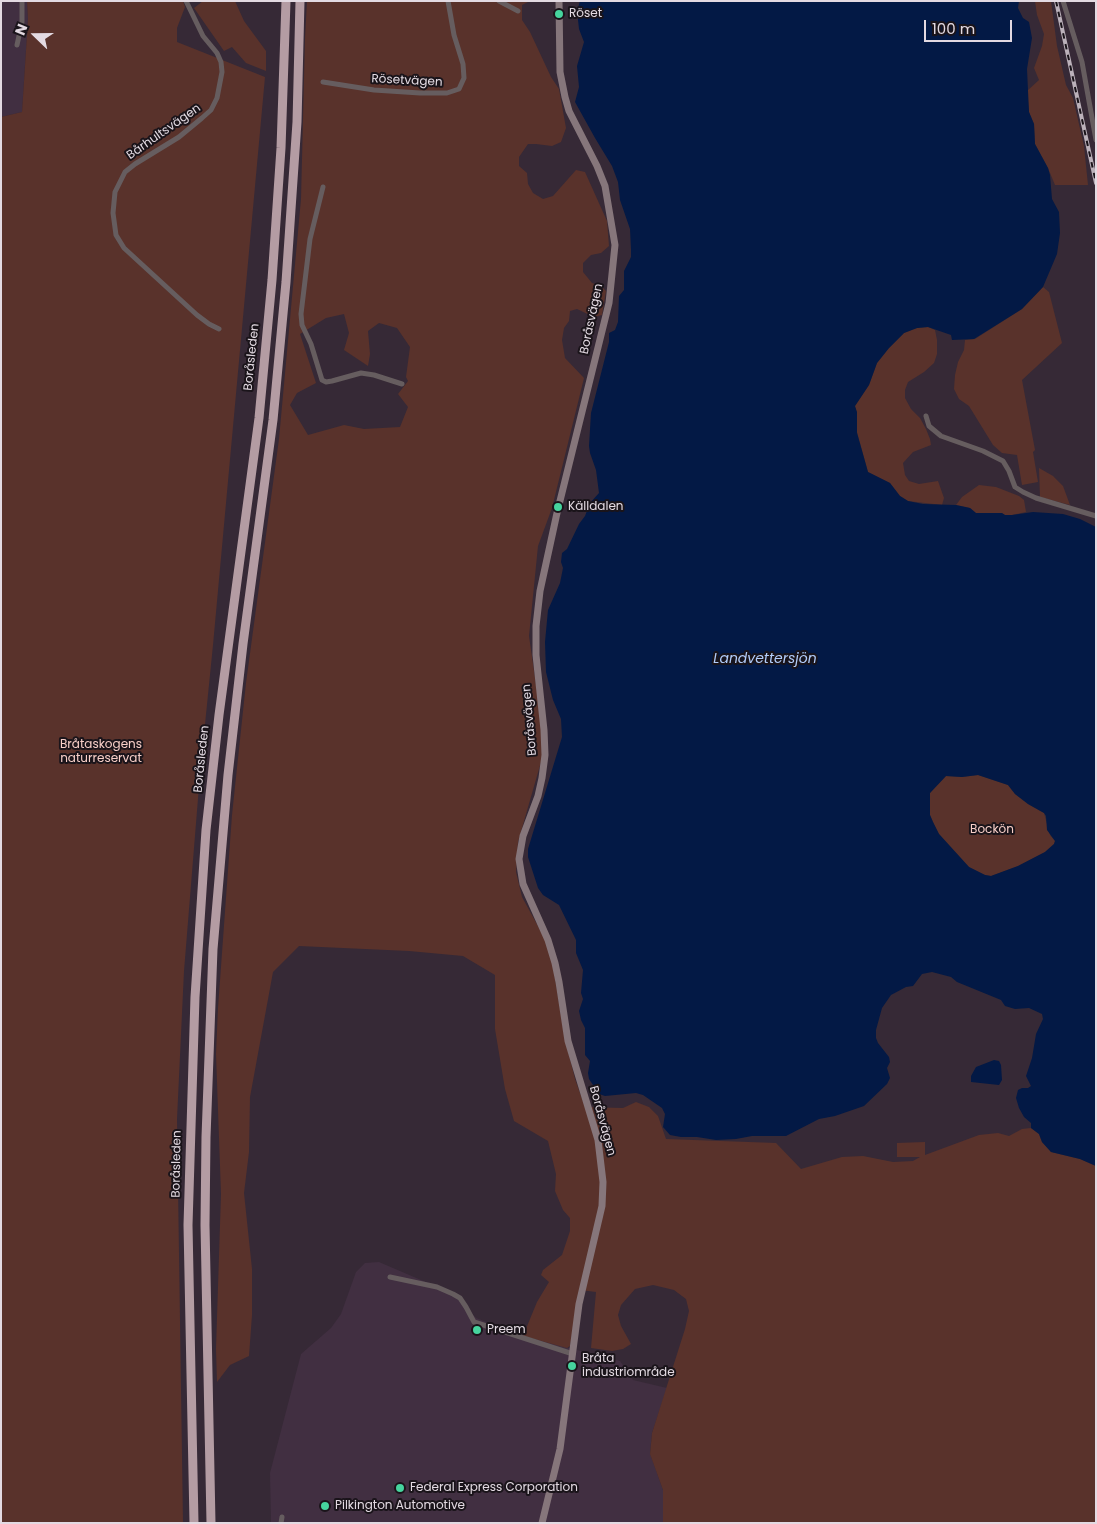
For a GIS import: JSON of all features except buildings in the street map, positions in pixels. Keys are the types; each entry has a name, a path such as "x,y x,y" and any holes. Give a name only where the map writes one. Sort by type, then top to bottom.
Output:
{"highway":[{"name":"Boråsleden","path":"194,1523 188,1225 194,997 206,830 219,715 259,418 272,280 281,148 286,1"},
{"path":"210,1523 205,1225 206,1128 213,949 228,775 243,644 273,420 286,291 297,122 300,1"}],"street":[{"path":"17,45 22,22 22,1"},
{"name":"Bårhultsvägen","path":"186,1 203,36 217,53 221,62 222,72 218,98 211,110 202,118 178,137 125,172 115,192 113,213 116,234 124,248 197,315 219,329"},
{"name":"Rösetvägen","path":"323,82 374,90 411,92 447,93 459,89 464,78 463,64 454,35 448,1"},
{"path":"499,1 518,12"},
{"name":"Boråsvägen","path":"542,1523 560,1449 580,1298 602,1206 602,1165 598,1140 569,1046 555,963 548,940 523,884 520,859 523,836 540,787 545,755 536,655 536,626 540,591 557,513 609,303 615,245 605,186 569,111 565,97 560,72 559,1"},
{"path":"1064,1 1073,37 1082,62 1096,140"},
{"path":"323,187 310,240 301,314 302,325 311,344 322,380 326,382 332,381 361,373 374,374 402,384"},
{"path":"926,416 929,426 940,436 983,451 1003,461 1015,487 1023,492 1036,498 1096,516"},
{"path":"390,1277 437,1287 460,1298 474,1322 573,1354"}],"shaded area":[{"path":"1,1 27,1 28,19 22,112 1,117"},
{"path":"379,1262 452,1292 476,1318 523,1336 620,1361 633,1380 667,1388 652,1433 650,1453 663,1490 663,1523 271,1523 270,1473 301,1354 331,1328 341,1314 356,1272 365,1263"}],"green space":[{"name":"Bråtaskogens naturreservat","path":"27,1 183,1 185,7 177,28 177,42 265,77 200,774 184,971 177,1119 183,1523 1,1523 1,117 22,112 28,19"},
{"path":"203,1 235,1 244,21 266,51 266,71 246,63 232,47 224,51 194,8"},
{"path":"307,1 530,1 522,5 522,20 559,89 566,128 561,142 552,146 528,144 519,157 519,166 527,173 528,184 533,193 543,199 553,196 576,170 585,172 607,221 609,246 601,253 591,255 583,263 583,272 592,283 601,286 606,291 602,315 594,317 577,309 570,311 569,321 564,328 562,340 565,358 584,378 552,508 538,546 529,636 545,748 518,842 516,872 522,897 550,948 565,1039 575,1079 585,1107 623,1108 636,1102 649,1107 658,1116 666,1139 776,1143 801,1169 842,1157 863,1156 893,1162 913,1161 920,1157 897,1157 897,1143 925,1142 925,1155 979,1135 998,1133 1009,1136 1022,1129 1031,1128 1039,1134 1042,1142 1051,1152 1080,1159 1096,1166 1096,1523 663,1523 663,1490 650,1454 652,1433 685,1329 689,1311 686,1299 674,1290 653,1285 635,1289 621,1305 618,1315 621,1326 631,1344 623,1349 612,1351 591,1348 596,1292 580,1290 570,1346 567,1348 523,1336 537,1302 549,1282 541,1275 543,1270 562,1255 570,1231 570,1218 563,1210 555,1191 556,1174 548,1141 514,1121 505,1089 495,1029 495,975 463,956 409,951 299,946 273,972 250,1097 249,1152 244,1193 252,1269 252,1315 249,1356 230,1365 217,1382 216,1349 221,1194 216,1054 218,1008 232,815 246,683 279,439 301,199","holes":["344,314 349,333 344,350 368,366 370,354 368,331 379,323 397,328 410,347 406,377 408,381 398,394 408,407 400,427 364,429 344,425 308,435 290,405 297,393 316,383 300,334 326,318"]},
{"path":"1035,1 1051,1 1057,46 1066,85 1073,98 1084,146 1088,185 1055,185 1035,144 1034,124 1029,112 1027,91 1039,80 1034,68 1044,34 1037,15"},
{"path":"1043,287 1049,292 1062,343 1022,380 1035,450 1033,452 1038,482 1022,485 1017,455 1002,453 993,445 969,406 959,399 954,389 955,375 958,362 964,350 965,340 975,339 1022,309"},
{"path":"928,327 935,330 937,354 934,363 908,382 905,398 911,409 920,418 931,445 913,452 903,463 905,475 909,481 919,484 938,481 944,498 942,505 908,501 900,496 890,483 868,472 857,432 855,406 869,385 877,363 904,333 917,328"},
{"path":"1039,468 1053,476 1063,486 1070,505 1040,497"},
{"path":"979,485 996,487 1019,496 1024,500 1026,512 1012,515 976,513 970,508 956,505 962,497"},
{"name":"Bockön","path":"978,775 1008,785 1015,794 1044,813 1050,835 1055,841 1054,844 1045,852 1018,866 991,876 969,867 939,834 930,815 930,793 946,776"}],"water":[{"name":"Landvettersjön","path":"580,1 1019,1 1018,8 1023,18 1029,22 1032,38 1027,69 1029,112 1034,124 1035,144 1048,168 1052,199 1059,212 1060,233 1057,254 1043,287 1022,309 974,339 952,340 951,335 928,327 917,328 904,333 877,363 869,385 855,406 857,412 857,433 868,472 890,483 900,496 908,501 923,504 956,505 970,508 976,513 1002,513 1005,515 1033,512 1063,514 1080,519 1096,527 1096,1166 1080,1159 1051,1152 1042,1142 1039,1134 1031,1128 1031,1123 1024,1117 1019,1108 1016,1098 1018,1090 1031,1086 1026,1076 1032,1058 1036,1034 1043,1019 1042,1014 1029,1008 1015,1009 1005,1006 1001,1000 957,982 951,977 932,972 922,974 913,986 906,987 891,995 882,1008 876,1030 876,1038 889,1057 890,1062 887,1068 890,1078 887,1084 864,1106 835,1116 819,1119 786,1136 752,1136 716,1140 670,1135 663,1127 665,1114 662,1108 643,1095 636,1093 605,1096 599,1094 589,1079 590,1061 585,1055 585,1028 579,1011 583,999 581,993 583,970 576,953 576,940 559,905 543,895 538,888 528,857 528,849 562,737 561,719 553,700 546,672 545,642 548,610 560,583 563,568 561,562 562,553 567,549 590,503 599,493 596,470 589,446 591,413 609,342 609,333 615,330 618,322 619,296 624,290 624,271 631,257 630,229 620,200 618,182 612,166 575,102 579,87 577,66 584,42 579,29 577,11","holes":["978,775 1008,785 1015,794 1044,813 1047,830 1055,841 1045,852 1018,866 991,876 985,875 969,867 939,834 930,815 930,793 946,776"]},
{"path":"994,1060 999,1061 1001,1065 1002,1080 999,1085 971,1082 971,1076 976,1067"}],"railway":[{"path":"1056,1 1096,183"}],"place":[{"name":"Röset","path":"559,14"},
{"name":"Källdalen","path":"558,507"},
{"name":"Preem","path":"477,1330"},
{"name":"Bråta industriområde","path":"572,1366"},
{"name":"Federal Express Corporation","path":"400,1488"},
{"name":"Pilkington Automotive","path":"325,1506"}]}
